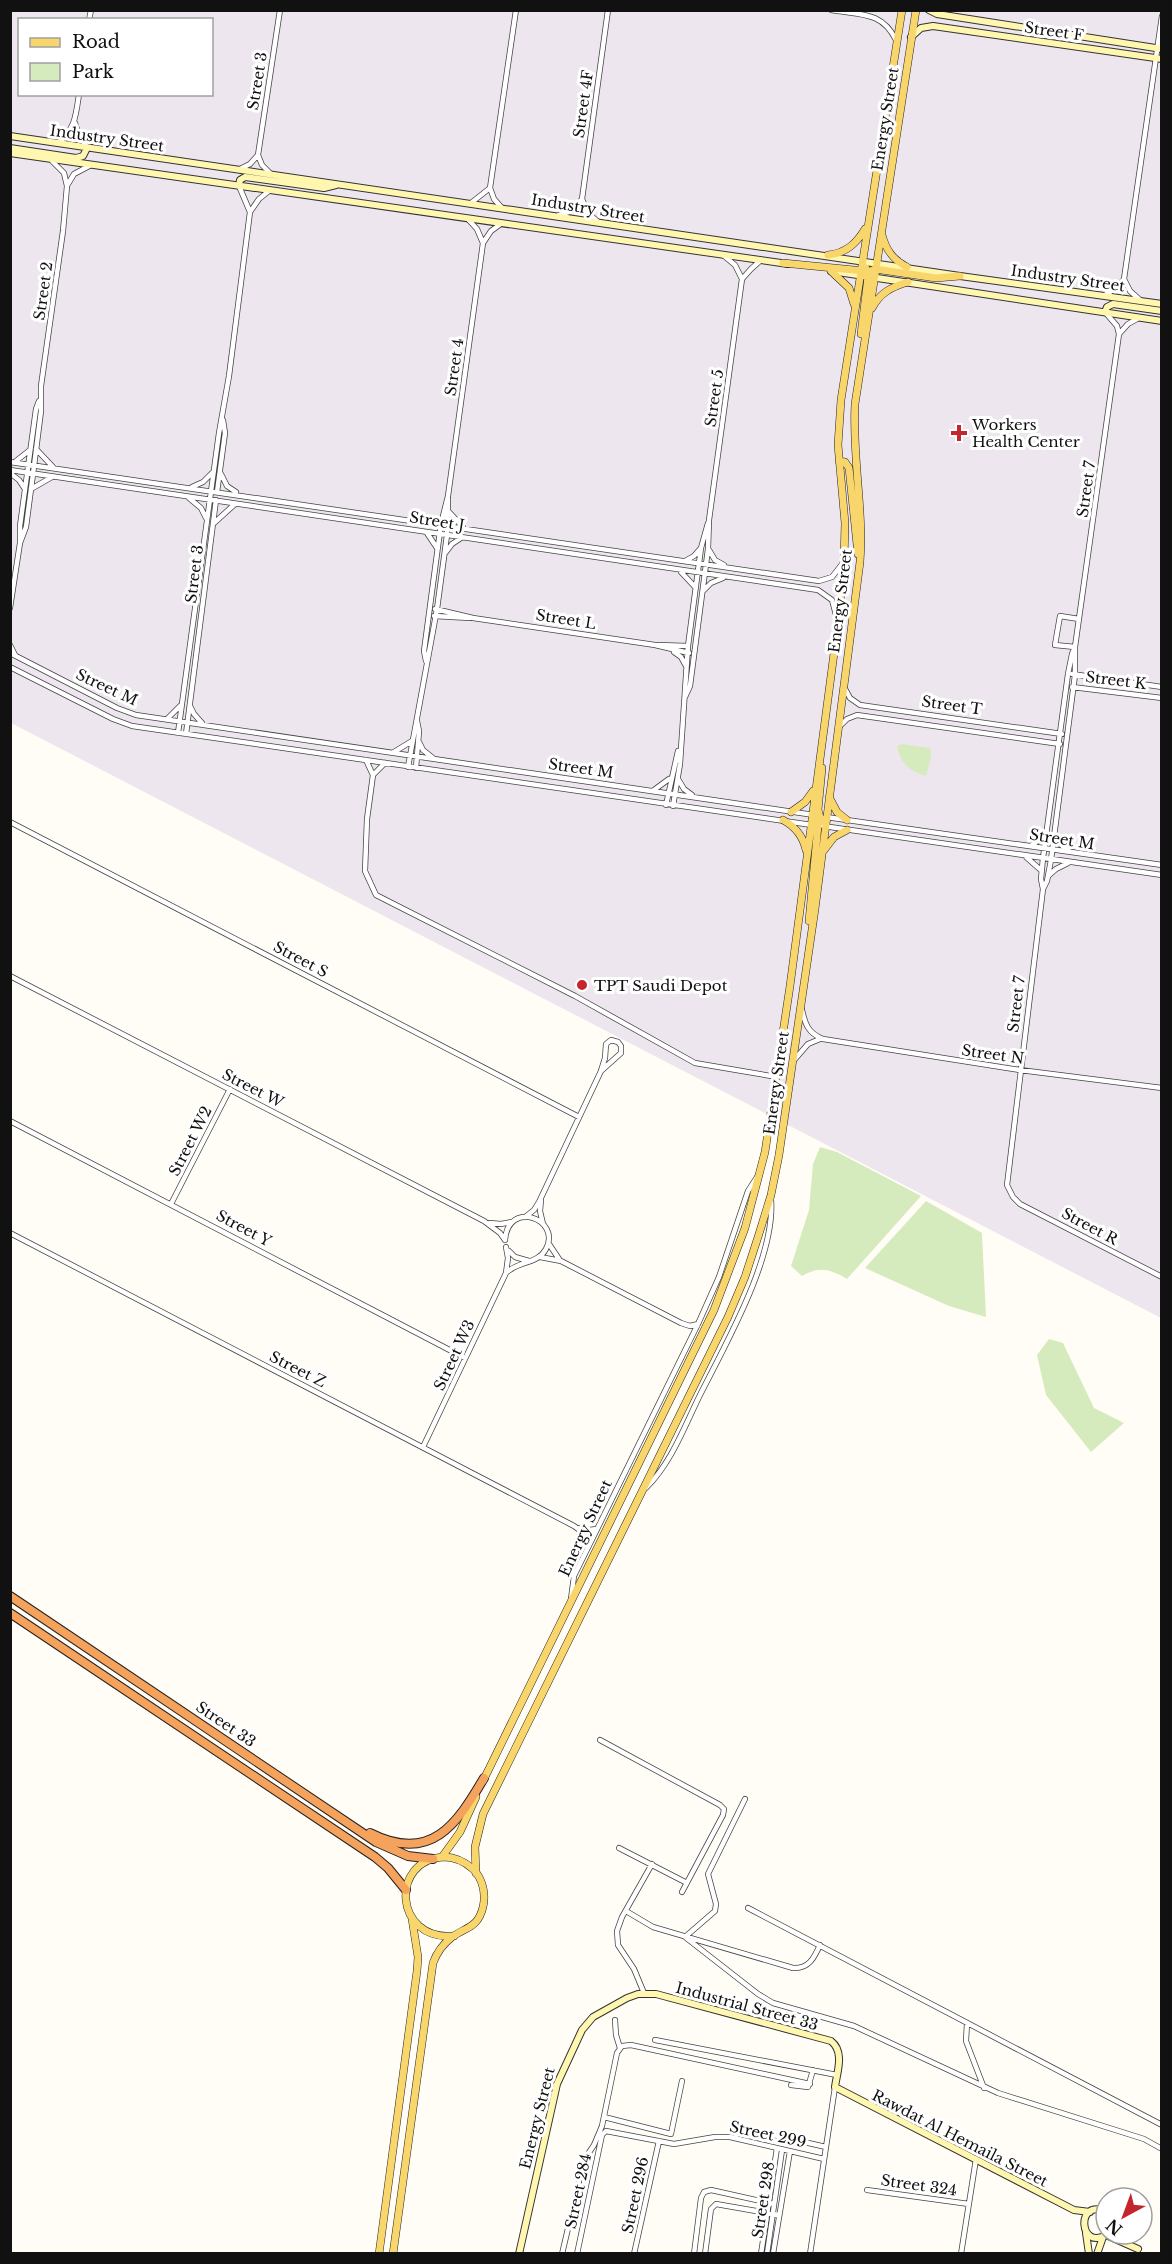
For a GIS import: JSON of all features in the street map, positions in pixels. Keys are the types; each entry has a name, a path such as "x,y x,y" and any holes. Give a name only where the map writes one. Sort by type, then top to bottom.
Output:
{"highway":[{"name":"Street 33","path":"10,1596 391,1850 408,1856 438,1858"},
{"name":"Street 33","path":"10,1613 375,1857 406,1890"},
{"path":"348,1822 395,1842 415,1843 430,1839 445,1832 456,1822 484,1778"}],"main road":[{"name":"Energy Street","path":"438,1858 460,1832 484,1778 714,1310 745,1228 760,1173 771,1123 807,856 818,825 826,817 860,562 861,509 855,418 868,316 868,224 902,10"},
{"name":"Energy Street","path":"477,1873 475,1847 483,1814 732,1307 745,1277 771,1195 793,1061 821,855 815,816 815,789 838,623 844,561 845,523 838,429 841,400 855,312 881,230 916,10"},
{"path":"862,352 861,331 868,270 872,195"},
{"path":"828,255 851,248 868,224"},
{"path":"881,230 889,252 907,267"},
{"path":"783,263 936,278 960,276"},
{"path":"831,271 849,288 855,312"},
{"path":"868,316 876,300 883,293 908,282"},
{"path":"839,461 845,462 849,468 860,562"},
{"path":"809,939 809,914 818,825 815,816 823,765 824,732"},
{"path":"791,812 805,802 815,789"},
{"path":"829,795 833,807 847,820"},
{"path":"783,820 801,835 807,856"},
{"path":"821,855 834,837 847,830"},
{"path":"379,2253 417,1971 417,1947 412,1919 406,1905 406,1890 408,1882 418,1868 438,1858 458,1859 477,1873 484,1891 482,1911 471,1927 454,1936 437,1954 432,1971 393,2253"},
{"path":"412,1919 426,1932 454,1936"}],"street":[{"name":"Street 3","path":"258,154 280,10"},
{"path":"502,208 494,199 490,188 516,10"},
{"path":"831,10 876,18 888,25 896,40"},
{"name":"Street F","path":"929,10 937,14 1159,49"},
{"name":"Street 4F","path":"582,199 608,11"},
{"path":"1105,295 1115,290 1124,279 1159,59 1161,16"},
{"name":"Street F","path":"911,37 921,28 933,26 1159,59"},
{"path":"58,143 68,135 75,123 79,96"},
{"path":"10,148 76,158 83,156 87,147 79,136 75,123"},
{"name":"Industry Street","path":"10,136 828,255 908,282 1161,321"},
{"name":"Industry Street","path":"10,153 831,271 907,267 1161,304"},
{"path":"240,169 250,164 258,154"},
{"path":"258,154 262,165 270,174"},
{"path":"50,159 60,167 67,186"},
{"path":"67,186 74,174 92,165"},
{"path":"250,212 239,186 240,180 245,177 324,188 339,184"},
{"name":"Street 2","path":"10,608 20,543 26,527 31,464 41,411 40,399 67,186"},
{"path":"471,203 490,188"},
{"path":"250,212 259,199 271,189"},
{"path":"558,216 572,211 582,199 588,213 600,223"},
{"name":"Street 3","path":"178,733 250,212"},
{"path":"467,218 477,229 483,243"},
{"path":"483,243 491,231 502,223"},
{"name":"Street 4","path":"426,661 424,651 441,524 448,496 483,243"},
{"path":"723,255 735,265 742,279 761,261"},
{"name":"Street 5","path":"685,697 690,686 703,591 710,520 742,279"},
{"path":"1124,279 1134,296 1146,302"},
{"path":"1141,318 1134,320 1119,334 1117,326 1105,312 1107,307 1113,304 1161,311"},
{"name":"Street 7","path":"1010,1193 1007,1179 1043,889 1044,849 1119,334"},
{"name":"Street 3","path":"186,734 225,434 223,417"},
{"path":"12,462 33,450 54,468"},
{"name":"Street J","path":"12,462 819,581 826,580 836,573 844,561"},
{"path":"220,470 227,486 241,495"},
{"path":"190,488 203,482 213,471"},
{"path":"10,472 28,489 53,477"},
{"name":"Street J","path":"10,472 31,473 818,590 826,594 835,607 838,623"},
{"path":"187,496 201,508 207,521"},
{"name":"Street 4","path":"408,766 437,609 448,525 448,496"},
{"path":"213,525 223,513 236,504"},
{"path":"429,522 443,512"},
{"path":"449,512 456,522 466,529"},
{"name":"Street 5","path":"673,806 678,778 687,653 701,548 710,520"},
{"path":"425,531 434,541 438,552"},
{"path":"444,555 452,544 462,538"},
{"path":"560,552 561,542"},
{"path":"684,561 694,556 701,548"},
{"path":"708,549 715,560 729,568"},
{"path":"626,562 627,553"},
{"path":"679,571 696,589"},
{"path":"772,582 773,574"},
{"path":"703,591 711,583 724,577"},
{"name":"Street L","path":"430,608 473,618 655,645 694,654"},
{"name":"Street L","path":"429,616 473,618"},
{"path":"1075,647 1055,645 1060,616 1079,619"},
{"path":"677,645 686,639 691,630"},
{"path":"10,645 13,654"},
{"name":"Street L","path":"655,645 695,647"},
{"name":"Street 7","path":"1043,889 1051,860 1068,734 1077,656 1075,647"},
{"path":"672,650 681,657 686,666"},
{"name":"Street M","path":"13,654 126,712 435,760 1161,865"},
{"path":"30,677 35,666"},
{"name":"Street M","path":"10,667 122,723 602,796 1161,875"},
{"name":"Street K","path":"1068,674 1161,687"},
{"name":"Street T","path":"843,685 850,698 860,705 1068,734"},
{"name":"Street K","path":"1066,686 1161,698"},
{"path":"190,702 194,714 202,723"},
{"path":"168,718 182,704"},
{"name":"Street T","path":"837,730 843,722 857,715 1066,745"},
{"path":"956,730 958,718"},
{"name":"Street 4","path":"416,768 417,721"},
{"path":"390,753 412,741"},
{"path":"418,741 427,754 435,760"},
{"name":"Street 5","path":"666,805 671,777 680,748"},
{"path":"366,760 373,775 367,819 365,872 376,895 575,996 695,1063 777,1077"},
{"path":"373,775 385,763"},
{"path":"482,778 483,766"},
{"path":"652,791 663,786 671,777"},
{"path":"678,778 684,789 694,797"},
{"path":"602,796 603,783"},
{"name":"Street S","path":"10,822 579,1117"},
{"path":"1054,832 1060,844 1070,852"},
{"path":"1030,846 1047,835"},
{"path":"1024,856 1042,871"},
{"path":"1132,871 1134,861"},
{"path":"1048,876 1056,869 1071,862"},
{"name":"Street W","path":"10,976 484,1221 499,1231 505,1240"},
{"path":"801,1004 806,1026 810,1032 823,1039"},
{"path":"793,1061 807,1044 823,1039"},
{"name":"Street N","path":"823,1039 1020,1070 1161,1088"},
{"path":"529,1261 515,1257 506,1247 508,1227 512,1222 525,1217 534,1210 542,1197 601,1071 606,1044 611,1040 618,1042 621,1046 621,1053 601,1071"},
{"name":"Street W2","path":"171,1204 230,1089"},
{"name":"Street Y","path":"10,1121 465,1358"},
{"name":"Energy Street","path":"571,1601 574,1576 698,1324 726,1257 748,1191 760,1173"},
{"name":"Street R","path":"1010,1193 1020,1204 1161,1277"},
{"path":"542,1197 540,1211 547,1230 548,1244 561,1261"},
{"path":"525,1217 532,1217 543,1224"},
{"name":"Street W","path":"484,1221 497,1224 512,1222"},
{"name":"Street Z","path":"10,1233 574,1526 585,1534 590,1542"},
{"path":"540,1257 548,1244"},
{"name":"Street W3","path":"423,1448 506,1273 508,1258 506,1247"},
{"path":"506,1273 516,1265 540,1257 561,1261 681,1323 690,1326 698,1324"},
{"path":"681,1323 690,1330 692,1336"},
{"name":"Street Z","path":"574,1526 589,1530 597,1529"},
{"path":"600,1740 724,1809 723,1815 682,1892"},
{"path":"685,1937 715,1911 716,1904 708,1874 745,1798"},
{"path":"619,1848 687,1883"},
{"path":"644,1993 634,1969 618,1945 617,1931 651,1864"},
{"path":"748,1908 1161,2125"},
{"path":"626,1911 649,1925 796,1968 810,1963 820,1945"},
{"path":"685,1937 768,2001 854,2026 984,2088 1144,2139 1161,2149"},
{"name":"Energy Street","path":"519,2253 557,2085 575,2044 584,2026 593,2017 632,1996 644,1993"},
{"name":"Industrial Street 33","path":"644,1993 656,1994 831,2041 839,2053 835,2087"},
{"path":"615,2020 620,2048"},
{"path":"967,2023 966,2038 984,2088"},
{"path":"655,2040 837,2075"},
{"path":"562,2253 584,2160 595,2142 620,2048 631,2045 810,2084"},
{"path":"791,2085 806,2088 810,2084 813,2070"},
{"path":"603,2117 671,2134 682,2081"},
{"path":"810,2253 835,2087"},
{"name":"Rawdat Al Hemaila Street","path":"835,2087 1074,2210 1094,2210"},
{"name":"Street 299","path":"736,2138 738,2127 826,2147"},
{"name":"Street 299","path":"602,2134 608,2131 679,2144 715,2137 736,2138 824,2159"},
{"name":"Street 284","path":"577,2253 602,2134"},
{"name":"Street 296","path":"634,2253 659,2141"},
{"path":"694,2253 701,2198 704,2192 711,2190 772,2203 779,2149"},
{"name":"Street 298","path":"764,2253 770,2213 776,2192 779,2149"},
{"path":"773,2253 790,2151"},
{"path":"961,2253 976,2159"},
{"name":"Street 324","path":"867,2190 969,2204"},
{"path":"776,2192 783,2193"},
{"path":"705,2253 711,2211 714,2205 721,2204 779,2215"},
{"name":"Rawdat Al Hemaila Street","path":"1074,2210 1084,2224"},
{"path":"1089,2253 1084,2224 1086,2215 1090,2212"},
{"path":"1086,2232 1094,2237"},
{"path":"1130,2246 1147,2253"},
{"path":"1133,2246 1138,2249"}],"shaded area":[{"path":"10,11 1161,11 1161,1318 11,723"}],"green space":[{"path":"902,744 930,748 931,757 926,776 910,769 903,762 897,746"},
{"path":"820,1147 837,1152 921,1196 847,1279 824,1270 802,1276 791,1266 809,1210 813,1164"},
{"path":"926,1201 982,1233 986,1317 949,1306 865,1268"},
{"path":"1049,1339 1063,1343 1094,1408 1124,1423 1091,1452 1046,1395 1037,1355"}],"place":[{"name":"Workers Health Center","path":"959,433"},
{"name":"TPT Saudi Depot","path":"582,985"}]}
